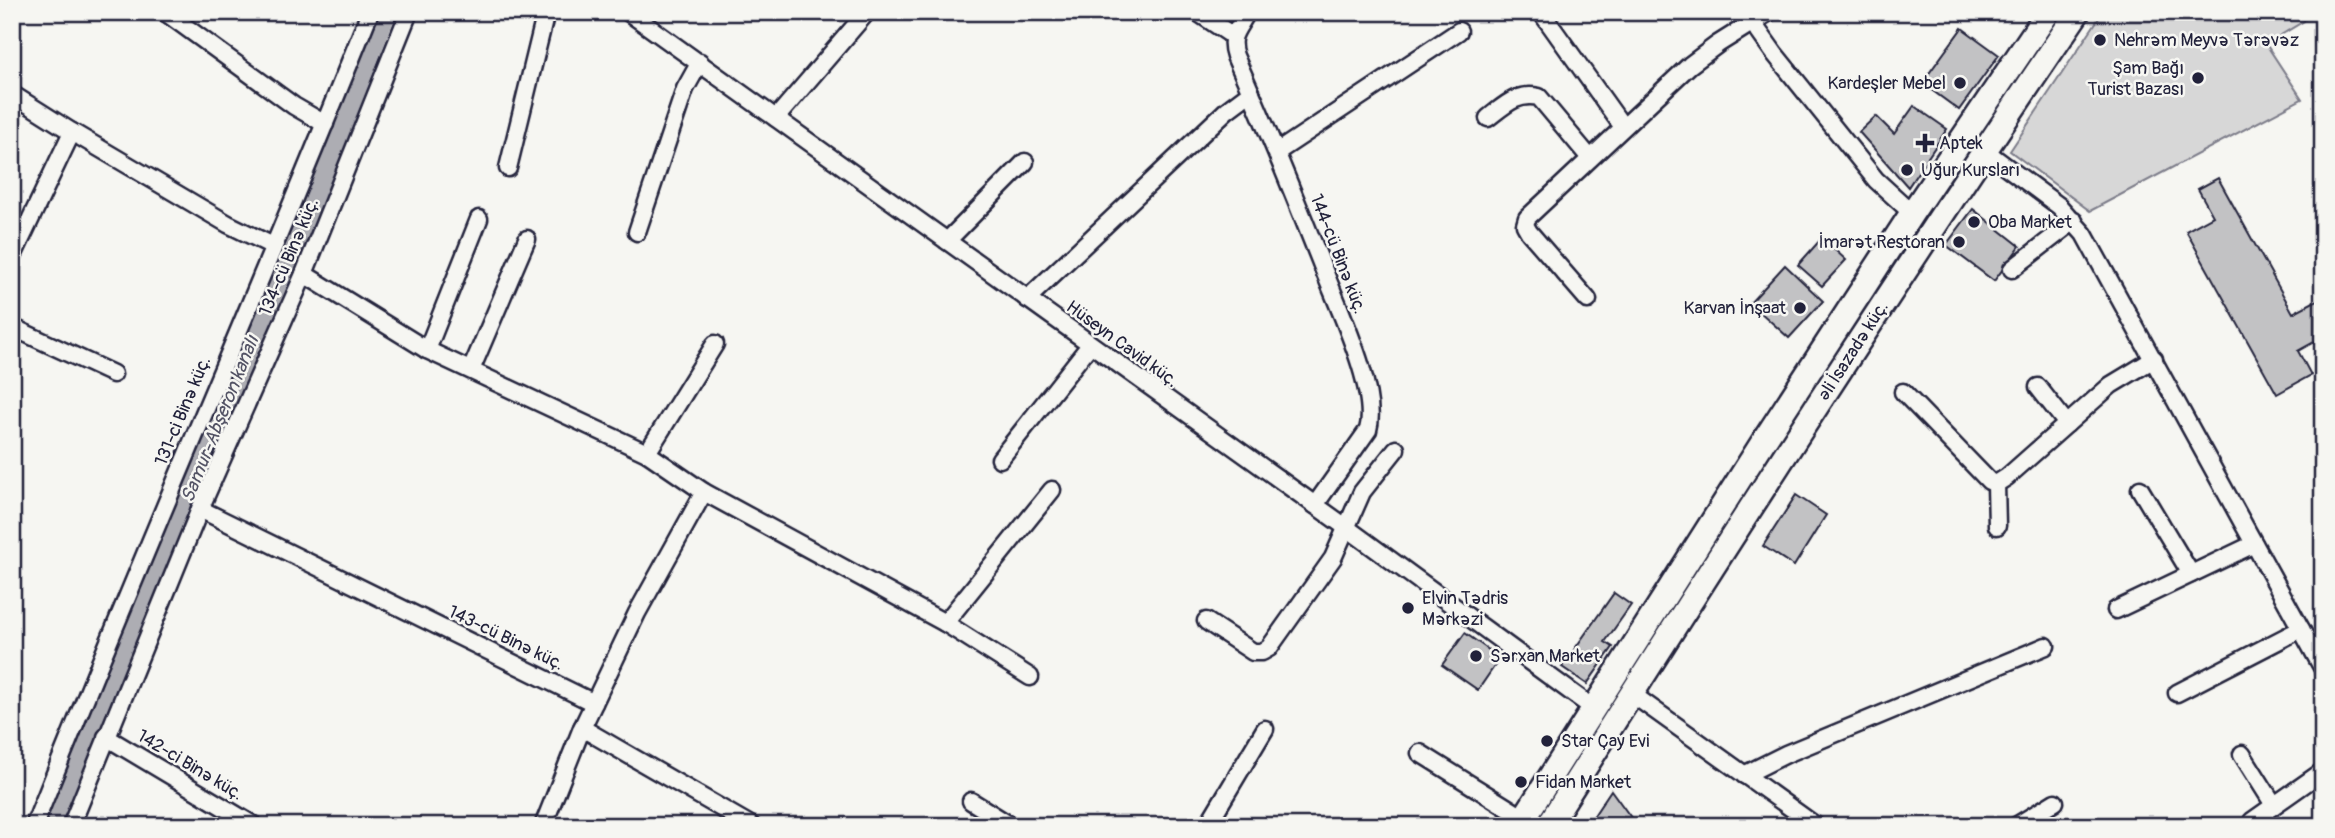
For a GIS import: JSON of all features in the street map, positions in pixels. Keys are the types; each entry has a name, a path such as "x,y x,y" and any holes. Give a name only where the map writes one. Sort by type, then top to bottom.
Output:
{"main road":[{"name":"Əli İsazadə küç.","path":"1593,708 1912,213 2049,12"},
{"name":"Əli İsazadə küç.","path":"1614,722 1984,150 2078,12"},
{"path":"1964,135 1984,150"},
{"path":"1611,679 1632,694"},
{"path":"1521,822 1593,708 1614,722 1548,826"}],"street":[{"path":"165,12 294,106 325,124"},
{"name":"131-ci Binə küç.","path":"34,826 102,654 370,12"},
{"name":"134-cü Binə küç.","path":"71,826 200,509 304,274 409,12"},
{"path":"508,168 546,12"},
{"name":"Hüseyn Cavid küç.","path":"628,12 646,18 776,118 1593,708"},
{"path":"776,118 867,12"},
{"path":"1196,12 1233,36 1247,12"},
{"path":"1541,12 1623,127"},
{"path":"1588,300 1529,232 1525,225 1527,218 1690,65 1769,12"},
{"path":"1752,22 1876,180 1912,213"},
{"path":"1278,152 1459,31"},
{"name":"144-cü Binə küç.","path":"1233,36 1231,45 1235,56 1278,152 1356,352 1370,404 1371,419 1368,430 1315,505"},
{"path":"637,232 685,89 700,62"},
{"path":"1027,299 1227,110 1251,92"},
{"path":"12,94 228,224 272,246"},
{"path":"1488,118 1518,96 1539,97 1590,158"},
{"path":"12,258 72,132"},
{"path":"1984,150 2059,206 2074,221 2095,252 2323,669"},
{"path":"947,242 1025,162"},
{"path":"427,350 480,219"},
{"path":"2012,269 2074,221"},
{"path":"471,370 527,239"},
{"path":"304,274 427,350 647,453 704,492 945,623 1030,677"},
{"path":"12,327 113,374"},
{"path":"647,453 715,344"},
{"path":"1000,459 1090,345"},
{"path":"1996,484 2111,385 2154,359"},
{"path":"2038,387 2067,424"},
{"path":"1903,392 1989,481 1996,484"},
{"path":"1206,621 1253,652 1262,652 1269,648 1333,558 1362,492 1396,449"},
{"path":"1996,484 1997,526"},
{"path":"945,623 1052,489"},
{"path":"2140,489 2191,574"},
{"path":"543,826 582,728 637,613 704,492"},
{"name":"143-cü Binə küç.","path":"200,509 594,704"},
{"path":"2116,610 2254,544"},
{"path":"2177,693 2301,629"},
{"path":"1744,775 1786,754 2046,646"},
{"path":"1632,694 1816,826"},
{"path":"582,728 752,826"},
{"path":"1207,826 1265,729"},
{"name":"142-ci Binə küç.","path":"106,737 255,826"},
{"path":"1420,752 1521,822"},
{"path":"2242,754 2274,805"},
{"path":"2252,821 2323,771"},
{"path":"971,801 1011,826"},
{"path":"2016,826 2055,802"}],"shaded area":[{"path":"2103,12 2309,12 2304,21 2266,44 2302,99 2090,211 2010,151"}],"building":[{"path":"1962,28 1999,55 1959,110 1922,83"},
{"path":"1914,106 1947,129 1908,187 1859,132 1876,116 1894,134"},
{"path":"2218,178 2293,313 2323,297 2323,337 2298,351 2311,375 2277,394 2186,231 2213,216 2198,189"},
{"path":"1973,209 2020,246 1994,281 1946,245"},
{"path":"1822,238 1846,260 1822,286 1798,265"},
{"path":"1785,265 1823,301 1789,338 1750,303"},
{"path":"1796,495 1826,515 1794,566 1763,546"},
{"path":"1614,593 1631,605 1605,642 1613,647 1587,684 1562,667"},
{"path":"1465,633 1500,658 1478,690 1442,665"},
{"path":"1611,790 1637,826 1587,826"}],"waterway":[{"name":"Samur-Abşeron kanalı","path":"54,826 184,501 300,232 387,12"}],"place":[{"name":"Nehrəm Meyvə Tərəvəz","path":"2100,40"},
{"name":"Şam Bağı Turist Bazası","path":"2198,78"},
{"name":"Kardeşler Mebel","path":"1960,83"},
{"name":"Aptek","path":"1925,143"},
{"name":"Uğur Kursları","path":"1907,170"},
{"name":"Oba Market","path":"1974,222"},
{"name":"İmarət Restoran","path":"1959,242"},
{"name":"Karvan İnşaat","path":"1800,308"},
{"name":"Elvin Tədris Mərkəzi","path":"1408,608"},
{"name":"Sərxan Market","path":"1476,656"},
{"name":"Star Çay Evi","path":"1547,741"},
{"name":"Fidan Market","path":"1521,782"}]}
